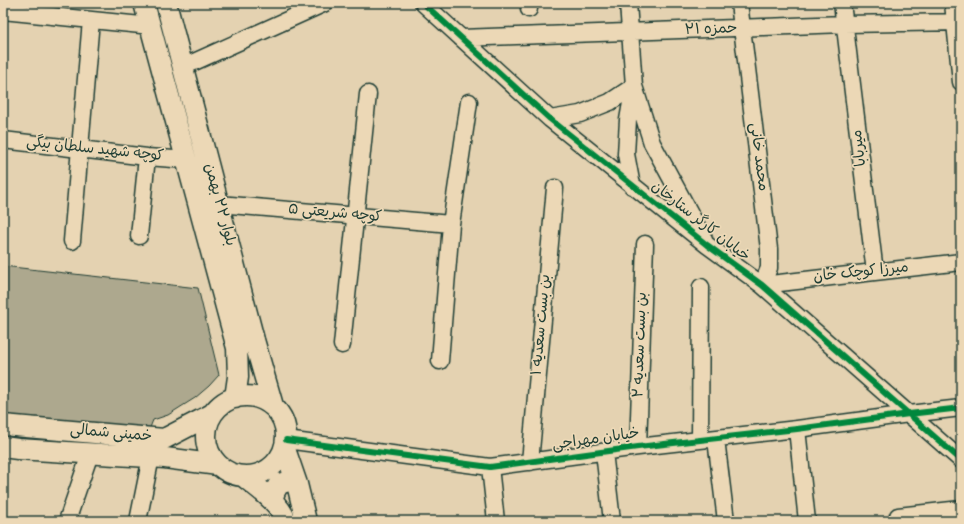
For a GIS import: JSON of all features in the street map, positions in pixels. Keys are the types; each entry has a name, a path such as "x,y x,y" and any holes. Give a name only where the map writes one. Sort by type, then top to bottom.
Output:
{"main road":[{"name":"بلوار ۲۲ بهمن","path":"144,3 237,348 238,377 235,398"},
{"name":"بلوار ۲۲ بهمن","path":"166,3 260,362 273,406"},
{"path":"237,363 244,369 251,370 260,362"},
{"path":"286,521 272,500 244,477 230,473 218,465 210,454 206,441 207,427 212,414 222,404 235,398 248,396 261,399 273,406 281,416 286,428 285,444 306,521"},
{"name":"خمینی شمالی","path":"3,447 90,454 160,452 212,414"},
{"name":"خمینی شمالی","path":"3,425 160,452 218,465"},
{"path":"244,477 259,475 272,467 285,444"},
{"path":"272,500 279,484 289,481 297,484"}],"street":[{"path":"183,67 324,3"},
{"name":"خیابان کارگر ستارخان","path":"424,3 550,118 632,186 707,245 762,285 961,460"},
{"path":"628,3 634,86 652,143 707,245"},
{"name":"محمد خانی","path":"739,3 769,249 769,268 762,285"},
{"name":"میربابا","path":"842,3 875,272"},
{"path":"953,3 958,22 961,82"},
{"path":"3,11 59,10 91,20 151,26"},
{"path":"72,242 91,20"},
{"name":"حمزه ۲۱","path":"461,38 845,24 958,22"},
{"path":"550,118 580,114 610,102 634,86"},
{"path":"632,186 626,154 628,120 634,86"},
{"path":"342,345 354,215 368,94"},
{"path":"440,361 451,224 469,102"},
{"name":"کوچه شهید سلطان بیگی","path":"3,140 147,157 187,160"},
{"path":"139,236 147,157"},
{"name":"بن بست سعدیه ۱","path":"530,462 555,188"},
{"name":"۵ کوچه شریعتی","path":"219,204 451,224"},
{"name":"بن بست سعدیه ۲","path":"638,447 645,244"},
{"name":"میرزا کوچک خان","path":"762,285 961,262"},
{"path":"700,440 701,287"},
{"name":"خیابان مهراجی","path":"285,444 490,466 961,408"},
{"path":"796,429 807,521"},
{"path":"716,439 726,521"},
{"path":"138,521 160,452"},
{"path":"604,452 612,521"},
{"path":"67,521 90,454"},
{"path":"490,466 496,521"},
{"path":"898,516 961,509"}],"building":[{"path":"3,266 198,288 219,375 195,398 168,415 153,420 146,438 3,425"}],"cycle path":[{"path":"423,3 550,119 707,245 762,285 961,460"},
{"path":"286,440 490,467 638,447 961,408"}]}
